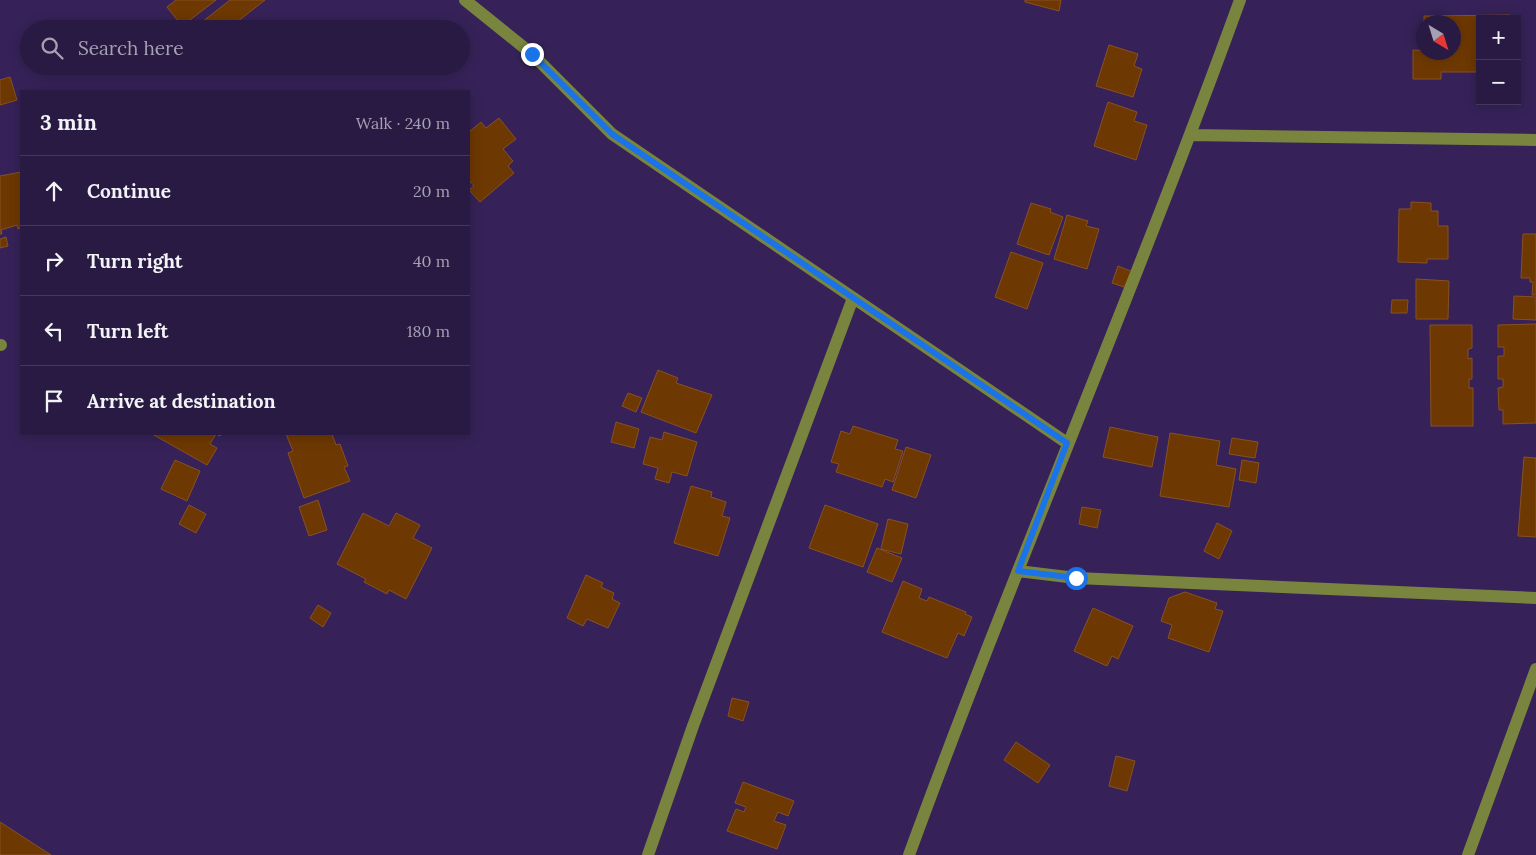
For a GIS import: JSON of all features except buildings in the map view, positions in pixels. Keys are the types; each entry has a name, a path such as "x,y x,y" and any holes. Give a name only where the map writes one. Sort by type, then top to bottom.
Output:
{"street":[{"path":"465,0 532,54 612,134 1067,443"},
{"path":"910,855 1067,443 1191,135 1240,0"},
{"path":"1191,135 1536,140"},
{"path":"648,855 696,716 853,298"},
{"path":"1018,571 1076,578 1536,598"},
{"path":"1468,855 1536,669"}],"route":[{"path":"532,54 612,134 1067,443 1018,571 1076,578"}]}
